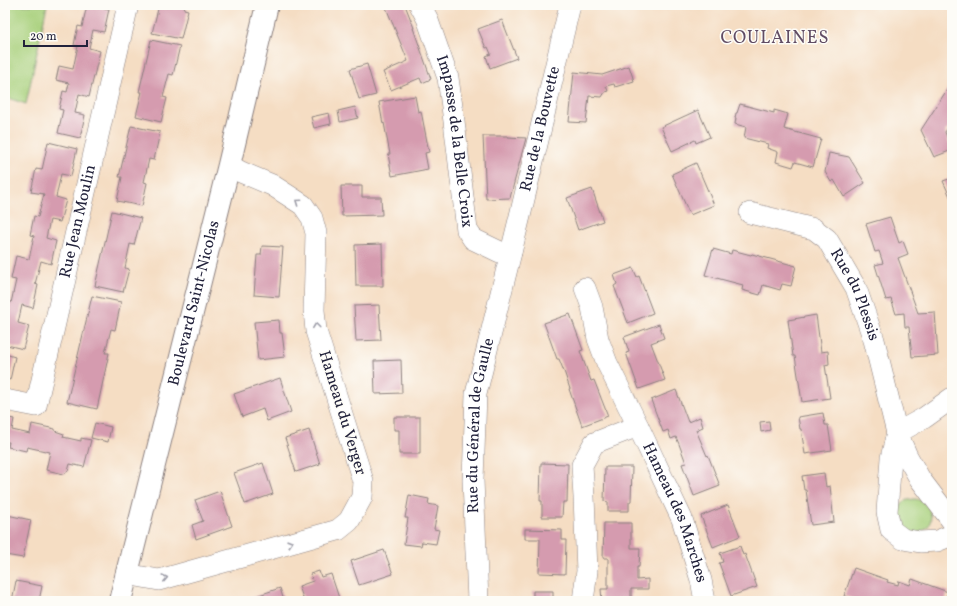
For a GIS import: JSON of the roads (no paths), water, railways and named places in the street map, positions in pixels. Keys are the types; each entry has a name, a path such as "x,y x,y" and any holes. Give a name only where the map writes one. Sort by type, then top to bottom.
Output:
{"main road":[{"name":"Boulevard Saint-Nicolas","path":"120,601 229,166 267,5"}],"street":[{"name":"Rue Jean Moulin","path":"5,400 36,406 128,5"},
{"name":"Impasse de la Belle Croix","path":"420,5 427,18 448,78 467,230 473,239 500,252 511,252"},
{"name":"Rue de la Bouvette","path":"511,252 570,5"},
{"name":"Hameau du Verger","path":"126,574 159,580 338,530 349,521 362,497 363,481 316,331 314,310 316,233 312,218 303,205 272,185 229,166"},
{"name":"Rue du Plessis","path":"750,213 814,229 827,239 856,288 874,340 896,433 920,479 952,521"},
{"name":"Rue du Général de Gaulle","path":"478,601 473,480 476,394 511,252"},
{"name":"Hameau des Marches","path":"585,288 592,308 598,339 607,364 682,519 701,580 705,601"},
{"path":"896,433 908,428 952,398"},
{"name":"Hameau des Marches","path":"583,601 587,571 582,465 594,443 638,426"},
{"name":"Rue du Plessis","path":"896,433 891,458 887,512 891,530 903,539 920,542 937,541 952,535"}],"district":[{"name":"COULAINES","path":"775,38"}]}
